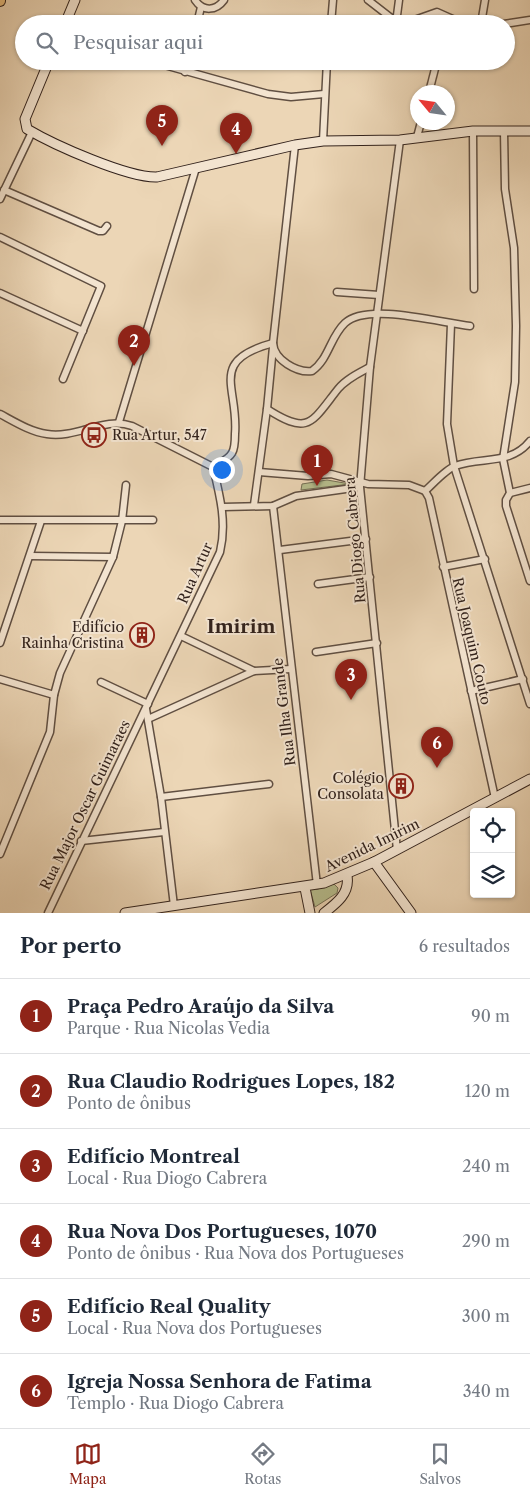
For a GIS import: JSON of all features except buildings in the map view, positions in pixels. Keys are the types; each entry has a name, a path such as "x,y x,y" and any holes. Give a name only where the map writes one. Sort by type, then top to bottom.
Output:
{"street":[{"path":"69,15 75,0"},
{"path":"195,0 201,7 214,9 224,0"},
{"path":"331,15 333,0"},
{"path":"368,0 388,15"},
{"path":"399,0 399,15"},
{"path":"482,15 485,0"},
{"path":"199,15 201,7"},
{"path":"422,15 430,12 449,15"},
{"path":"515,22 530,20"},
{"path":"45,70 25,119 25,126 32,132 136,176 157,178 295,145 323,141 400,140 473,131 530,132"},
{"path":"179,70 280,96 324,94"},
{"path":"323,141 326,70"},
{"path":"430,85 434,70"},
{"path":"417,137 419,130"},
{"path":"473,131 474,289"},
{"path":"504,131 505,189 514,248 516,326 515,382 503,459 510,493 506,500 506,506 528,567 530,581"},
{"path":"0,199 32,132"},
{"name":"Rua Diogo Cabrera","path":"397,850 360,485 376,315 400,140"},
{"path":"254,505 260,472 295,145"},
{"path":"119,422 196,168"},
{"path":"4,190 99,231 104,231 107,226"},
{"path":"0,237 100,284 101,287 63,379"},
{"path":"337,292 379,295"},
{"path":"0,293 83,331"},
{"path":"273,345 288,364 297,370 312,370 322,361 344,323 358,317 376,315 409,317 470,326"},
{"path":"451,324 447,408 454,466 530,704"},
{"path":"0,414 32,430 47,434 58,434 119,422 213,467 231,454 234,446 236,424 230,381 233,367 243,355 273,345"},
{"path":"267,409 292,423 300,425 307,423 322,412 343,384 370,367"},
{"path":"223,507 273,506 296,496 360,485 410,485 425,491 454,466 503,459 518,453 530,441"},
{"name":"Rua Artur","path":"147,706 220,552 223,541 223,507 213,467"},
{"path":"260,472 308,476 331,474 360,485"},
{"path":"0,854 50,732 54,695 60,673 113,557 122,521 126,486"},
{"path":"510,493 530,488"},
{"name":"Rua Joaquim Couto","path":"425,491 495,798"},
{"name":"Rua Ilha Grande","path":"273,506 280,550 291,669 317,885"},
{"path":"0,520 152,520"},
{"path":"0,642 42,521"},
{"path":"280,550 366,539"},
{"path":"30,556 113,557"},
{"path":"443,567 485,559"},
{"path":"318,584 370,577"},
{"path":"181,636 254,671"},
{"path":"316,652 377,643"},
{"path":"148,720 254,671 291,669"},
{"path":"0,679 54,695"},
{"path":"471,691 522,679"},
{"path":"100,682 147,706 161,797 174,906"},
{"name":"Rua Major Oscar Guimaraes","path":"48,913 147,706"},
{"name":"Avenida Imirim","path":"125,913 305,888 347,876 530,779"},
{"path":"161,797 269,784"},
{"path":"81,841 164,832"},
{"path":"374,862 411,913"},
{"path":"324,913 344,895 347,886 347,876"},
{"path":"305,888 310,913"}],"green space":[{"path":"327,480 350,484 301,490 302,484"},
{"path":"334,884 338,888 337,893 315,907 310,889"}],"place":[{"name":"Edifício Real Quality","path":"162,146"},
{"name":"Rua Nova Dos Portugueses, 1070","path":"236,154"},
{"name":"Rua Claudio Rodrigues Lopes, 182","path":"134,366"},
{"name":"Rua Artur, 547","path":"94,435"},
{"name":"Praça Pedro Araújo da Silva","path":"317,486"},
{"name":"Edifício Rainha Cristina","path":"142,635"},
{"name":"Edifício Montreal","path":"351,700"},
{"name":"Igreja Nossa Senhora de Fatima","path":"437,768"},
{"name":"Colégio Consolata","path":"401,786"}],"district":[{"name":"Imirim","path":"241,626"}]}
